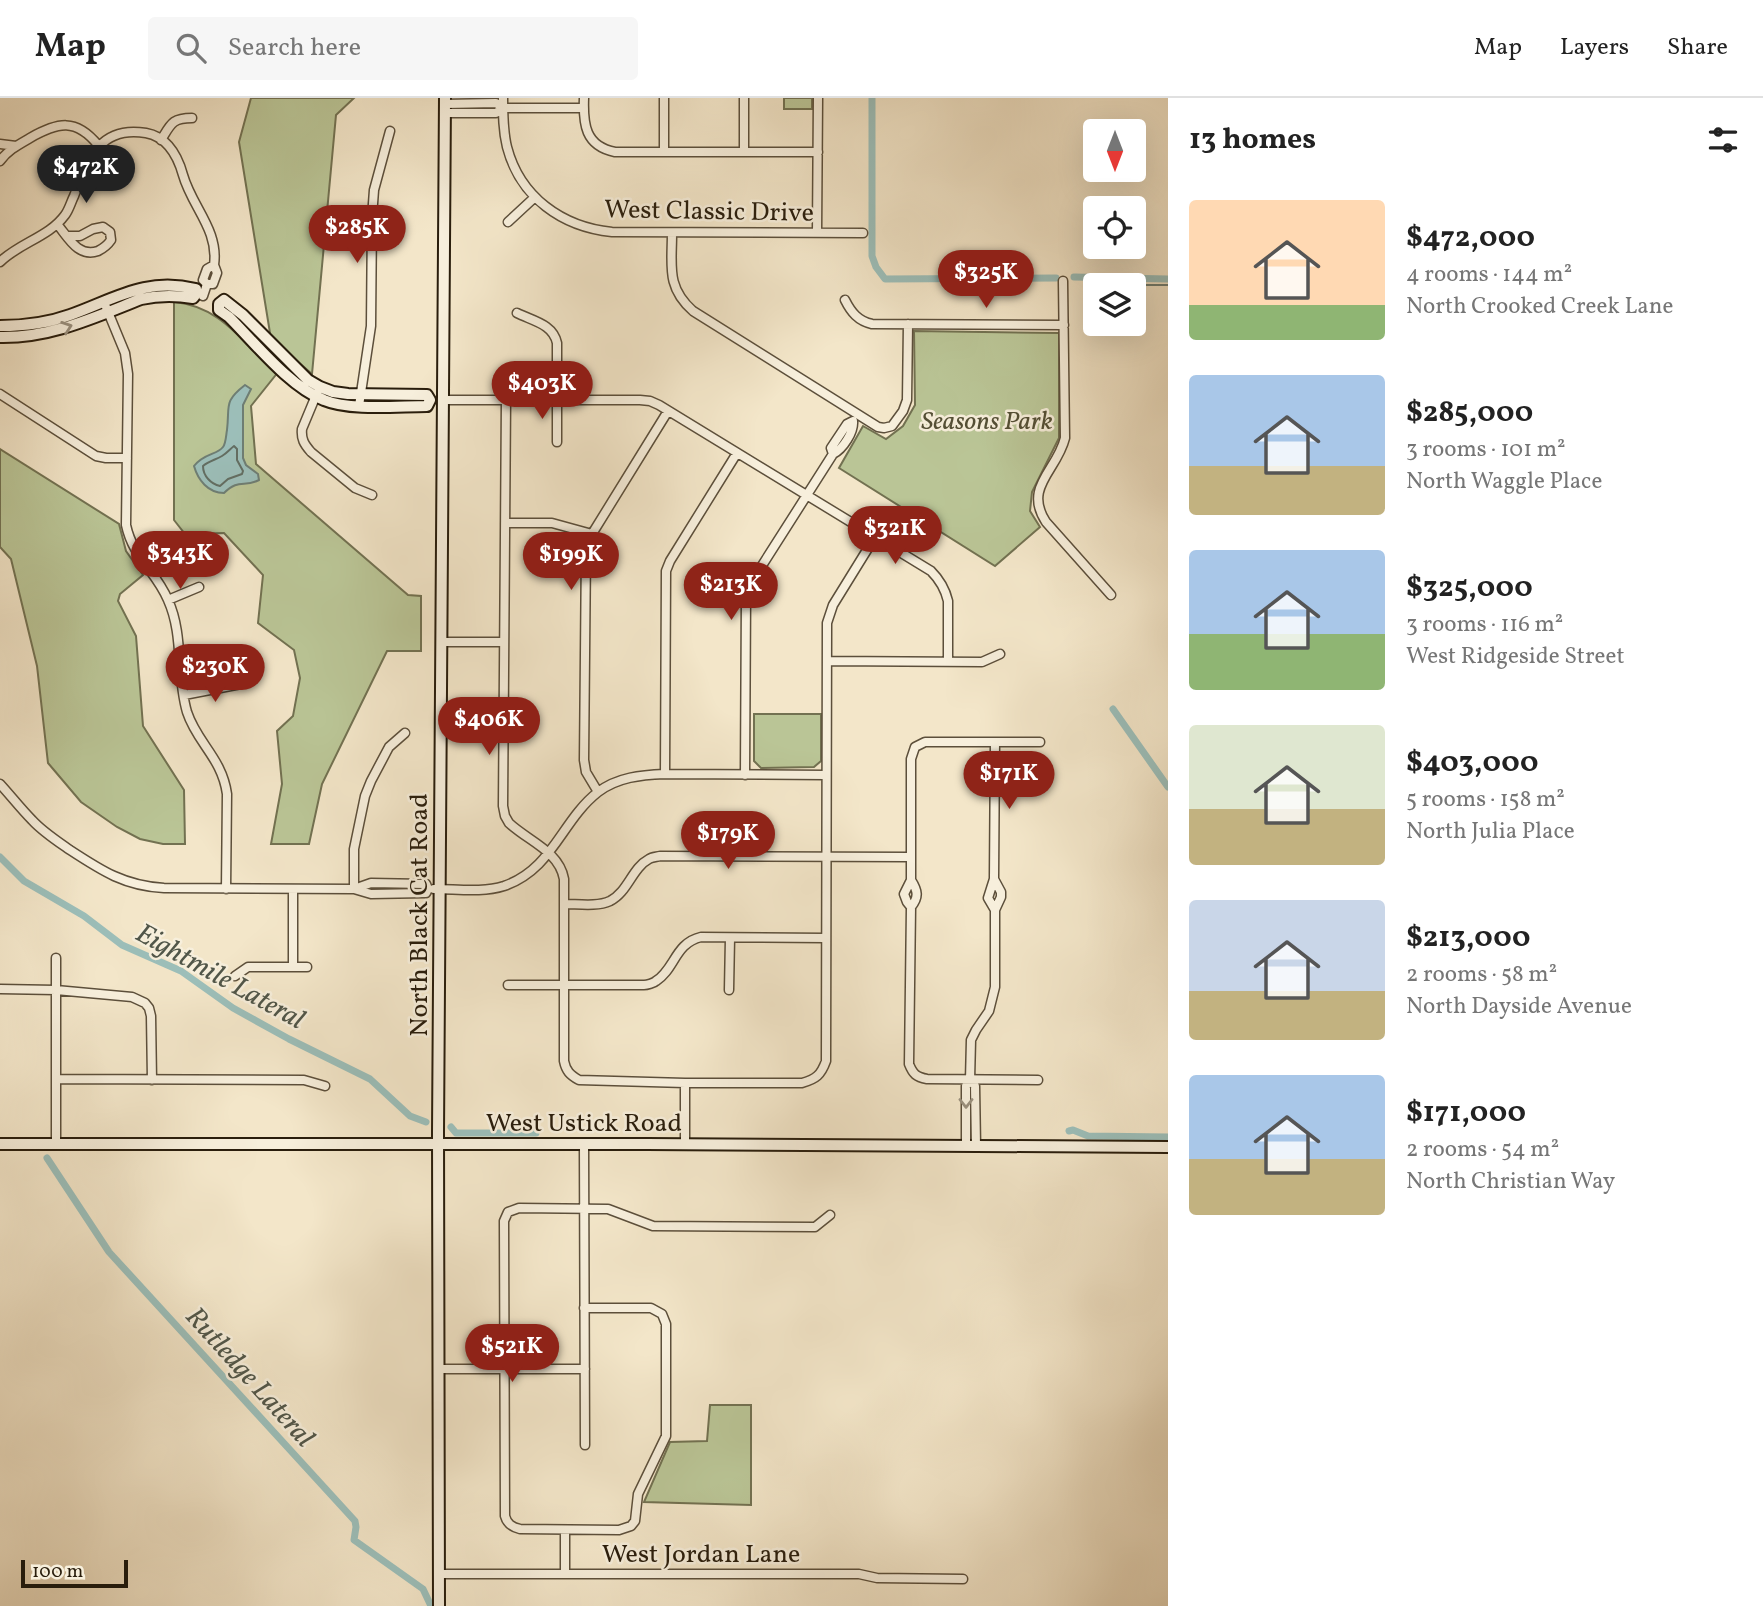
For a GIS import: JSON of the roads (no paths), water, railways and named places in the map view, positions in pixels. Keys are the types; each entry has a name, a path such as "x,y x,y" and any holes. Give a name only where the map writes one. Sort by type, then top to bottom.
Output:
{"main road":[{"name":"North Black Cat Road","path":"439,1606 444,105"},
{"path":"0,337 30,336 57,331 106,307 131,291 173,284 202,291 219,304 224,300 235,308 318,392 333,392 360,400 427,395 430,400 443,400"},
{"path":"0,326 38,323 106,307"},
{"name":"West Ustick Road","path":"0,1144 1168,1147"}],"street":[{"name":"West Classic Drive","path":"503,98 504,135 510,158 521,179 535,197 559,216 588,229 672,233 863,233"},
{"path":"584,98 584,122 589,136 597,145 615,152 818,152"},
{"path":"664,98 664,152"},
{"path":"744,98 744,152"},
{"path":"817,233 818,98"},
{"path":"444,105 496,113 503,108 584,108"},
{"path":"162,140 171,124 180,118 192,118"},
{"path":"0,161 16,146 58,125 71,125 89,134 98,145"},
{"path":"360,400 371,326 374,190 390,131"},
{"path":"0,262 14,250 57,224 66,214 88,161 98,145 121,134 150,134 162,140 176,156 189,192 206,222 214,244 214,265 217,273 213,284 202,291"},
{"path":"0,144 16,146"},
{"path":"508,222 535,197"},
{"path":"57,224 74,245 80,250 90,252 106,247 111,240 107,229 98,227 80,236 67,236"},
{"path":"672,233 671,273 674,288 682,302 855,417 878,426 888,428 896,422 907,400 908,324"},
{"path":"1063,281 1065,438 1059,455 1039,488 1038,505 1046,522 1111,595"},
{"path":"845,300 858,319 865,322 1064,325"},
{"path":"106,307 126,361 126,525 134,549 158,581 168,600 177,631 187,712 225,781 226,889"},
{"path":"517,313 551,328 555,335 557,442"},
{"path":"318,392 302,429 305,445 355,488 372,495"},
{"path":"0,394 96,456 127,458"},
{"path":"443,400 650,401 931,571 943,584 948,601 948,661"},
{"path":"506,400 503,806 509,823 557,860 563,871 564,1060 566,1070 579,1080 802,1083 818,1077 823,1070 826,1061 827,623 829,612 875,537"},
{"path":"598,792 586,772 584,749 586,548 668,411"},
{"path":"745,775 746,594 806,495 854,428 855,417"},
{"path":"665,774 666,571 737,453"},
{"path":"505,523 552,523 592,534"},
{"path":"168,600 199,587"},
{"path":"442,642 504,642"},
{"path":"827,661 982,662 1000,654"},
{"path":"184,695 241,684"},
{"path":"354,889 354,849 365,796 389,747 405,733"},
{"path":"1038,1080 919,1078 912,1071 909,1064 911,907 904,894 911,880 911,759 915,747 925,742 1040,742"},
{"path":"971,1146 975,1086 970,1080 971,1040 989,1011 994,996 995,911 1001,897 995,880 995,742"},
{"path":"0,784 42,830 111,876 138,885 226,889 354,889 370,894 426,893 428,889 481,890 504,886 529,872 549,853 580,811 598,792 628,778 665,774 826,775"},
{"path":"564,904 598,904 610,901 621,893 648,859 660,856 911,857"},
{"path":"293,889 293,966"},
{"path":"508,985 644,985 655,982 662,976 686,943 701,937 826,938"},
{"path":"729,990 730,937"},
{"path":"56,958 56,1144"},
{"path":"235,976 248,967 307,967"},
{"path":"0,989 56,990 132,997 145,1003 151,1016 152,1080"},
{"path":"57,1079 304,1080 325,1086"},
{"path":"685,1083 685,1145"},
{"path":"584,1145 585,1445"},
{"path":"584,1308 651,1308 662,1314 666,1324 666,1436 638,1494 635,1521 628,1528 520,1529 509,1524 505,1516 504,1222 508,1212 519,1208 608,1209 653,1226 815,1227 830,1214"},
{"path":"439,1369 585,1369"},
{"path":"565,1530 565,1570"},
{"name":"West Jordan Lane","path":"439,1574 859,1574 877,1578 963,1579"}],"water":[{"path":"245,385 251,389 243,405 243,458 246,465 258,474 259,480 238,484 224,493 213,491 204,485 194,466 223,447 230,400"}],"waterway":[{"path":"872,98 872,256 885,279 1056,278"},
{"path":"1074,277 1168,279"},
{"path":"1146,285 1168,285"},
{"path":"1113,709 1168,787"},
{"name":"Eightmile Lateral","path":"0,857 24,881 84,916 122,945 181,971 233,1008 370,1079 410,1116 426,1122"},
{"name":"Eightmile Lateral","path":"451,1127 456,1133 536,1133"},
{"name":"Eightmile Lateral","path":"1069,1131 1088,1136 1168,1137"},
{"name":"Rutledge Lateral","path":"47,1158 109,1252 355,1521 354,1540 423,1589 431,1606"}],"park label":[{"name":"Seasons Park","path":"987,420"}]}
